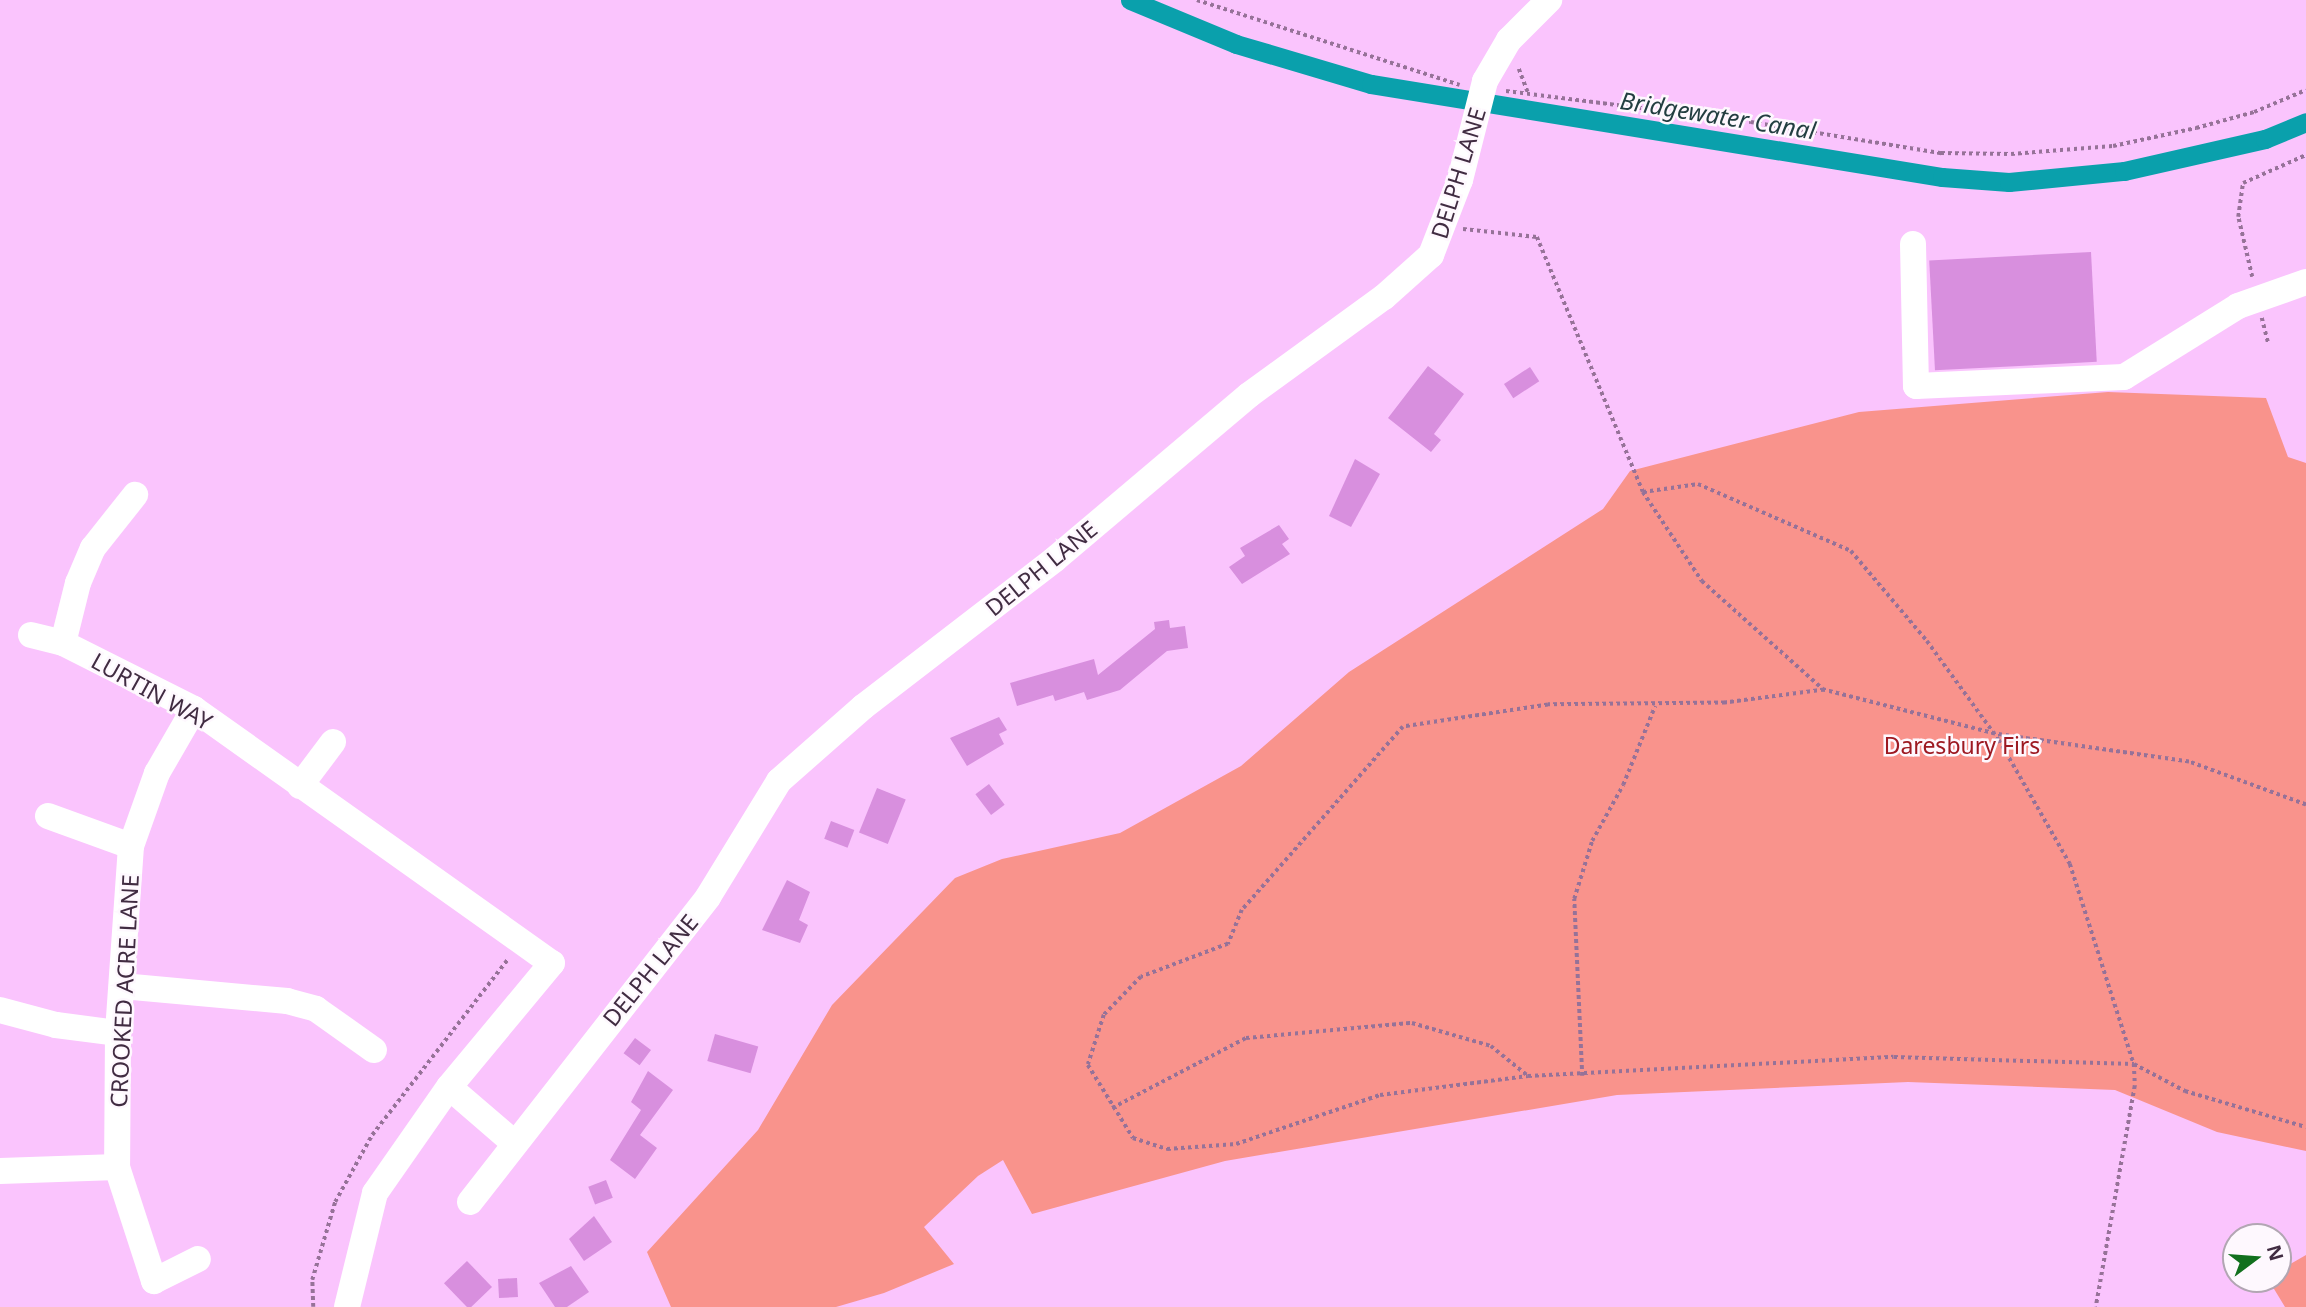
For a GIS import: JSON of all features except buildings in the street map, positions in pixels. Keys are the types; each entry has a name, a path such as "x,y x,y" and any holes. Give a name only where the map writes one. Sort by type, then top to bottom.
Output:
{"street":[{"name":"DELPH LANE","path":"470,1202 513,1142 708,897 779,781 863,707 1055,559 1249,395 1411,275 1431,255 1444,229 1477,126 1484,86 1509,40 1549,0"},
{"path":"1913,244 1916,386 2124,377 2238,306 2306,282"},
{"path":"63,643 78,583 93,548 135,495"},
{"name":"LURTIN WAY","path":"31,635 63,643 194,709 552,963 449,1087"},
{"name":"CROOKED ACRE LANE","path":"194,709 157,773 131,846 118,1033 117,1167 154,1281 198,1259"},
{"path":"300,786 333,742"},
{"path":"48,816 131,846"},
{"path":"122,986 287,1001 316,1009 374,1050"},
{"path":"0,1010 57,1025 118,1033"},
{"path":"346,1307 375,1193 449,1087 513,1142"},
{"path":"0,1171 117,1167"}],"path":[{"path":"1197,0 1484,86 1751,122 1941,153 2011,154 2113,146 2254,112 2306,90"},
{"path":"2253,280 2238,217 2243,183 2306,155"},
{"path":"1444,229 1487,228 1537,236 1643,492 1702,581 1824,690"},
{"path":"2259,304 2268,342"},
{"path":"1643,492 1698,484 1851,551 1995,734 2070,864 2134,1064 2129,1127 2096,1307"},
{"path":"2306,805 2189,762 1995,734 1824,690 1655,706 1548,705 1403,727 1242,910 1228,944 1141,977 1104,1015 1088,1065 1133,1139 1167,1149 1236,1144 1380,1095 1528,1076 1582,1076 1894,1057 2134,1064 2185,1091 2306,1127"},
{"path":"1582,1076 1574,899 1592,841 1623,785 1655,706"},
{"path":"313,1307 312,1280 335,1202 372,1135 522,942"},
{"path":"1112,1108 1245,1038 1412,1023 1491,1046 1528,1076"}],"green space":[{"name":"Daresbury Firs","path":"2108,392 2266,398 2288,457 2306,463 2306,1151 2217,1132 2115,1090 1908,1082 1617,1095 1225,1161 1032,1214 1003,1160 978,1176 924,1227 954,1264 884,1293 836,1307 671,1307 647,1252 758,1130 832,1005 955,878 1002,859 1120,833 1241,766 1349,672 1603,509 1630,471 1859,412"},
{"path":"2306,1255 2306,1307 2285,1307 2276,1293 2292,1293 2292,1263"}],"waterway":[{"name":"Bridgewater Canal","path":"1130,0 1236,44 1371,84 1942,177 2009,182 2124,171 2265,139 2306,122"}]}
